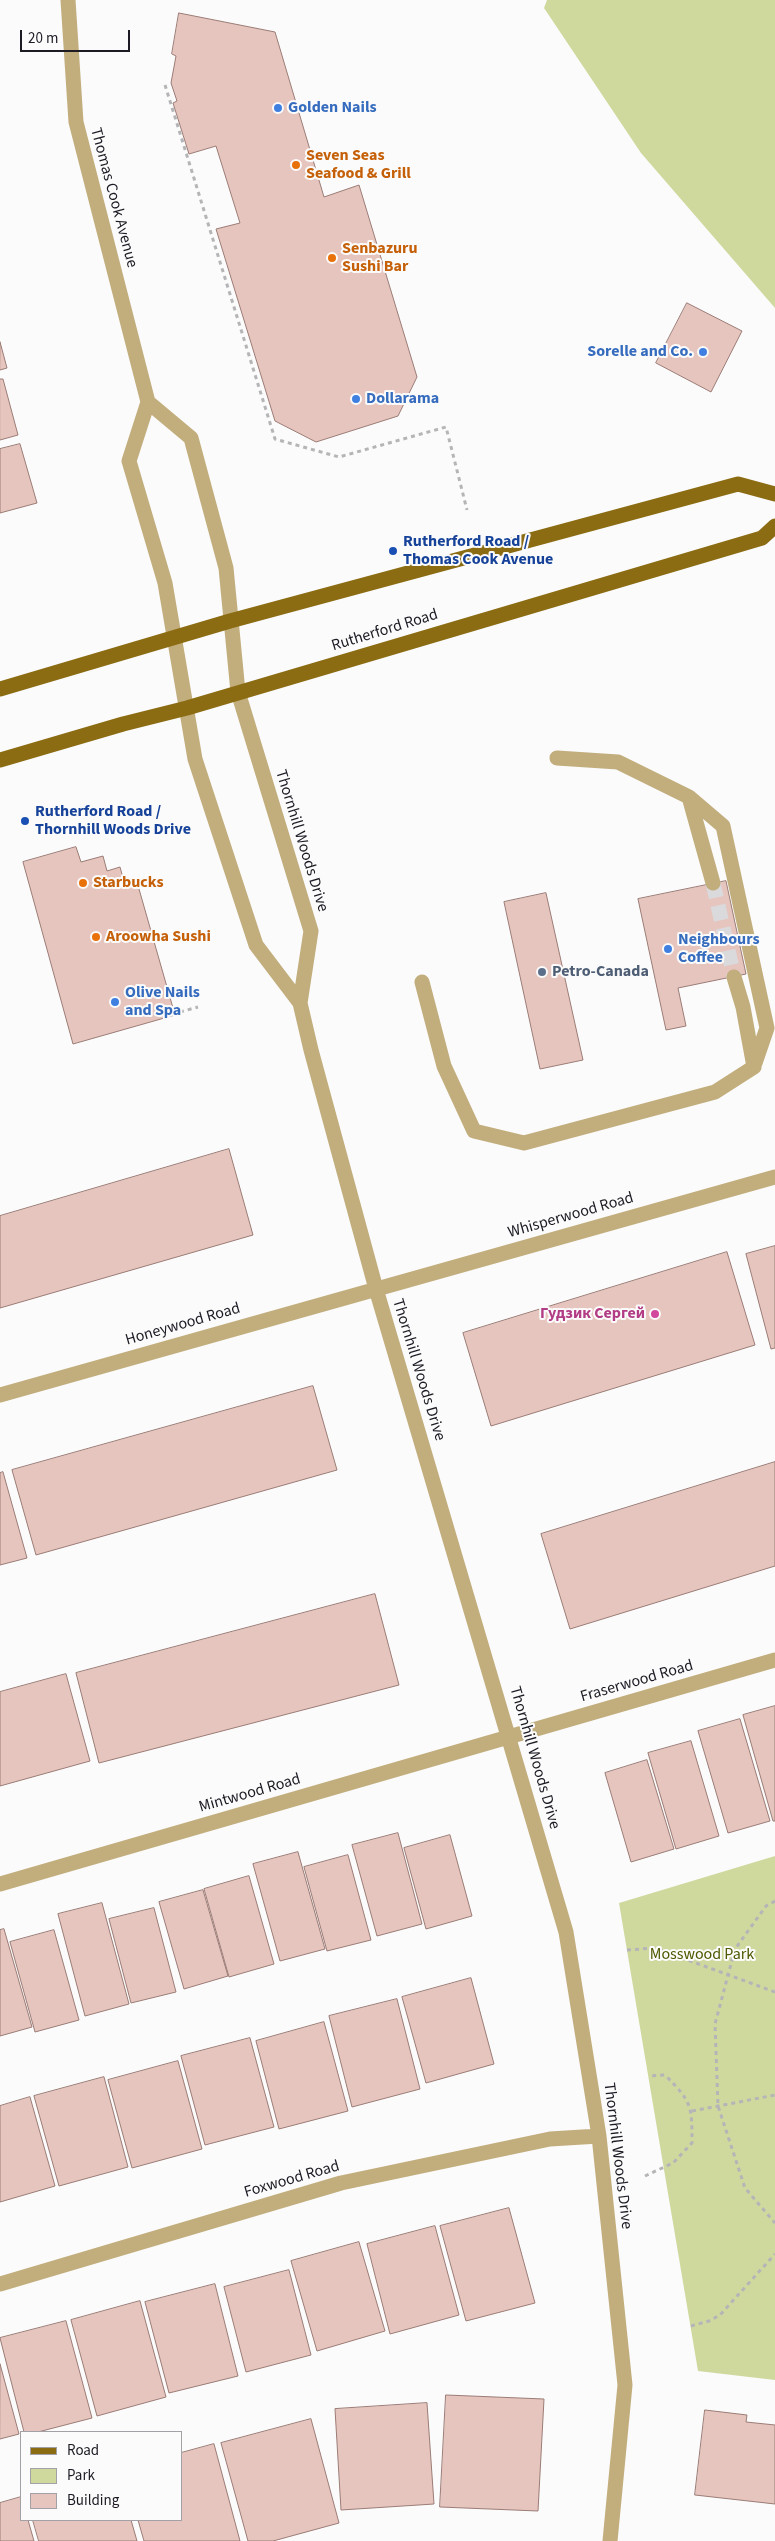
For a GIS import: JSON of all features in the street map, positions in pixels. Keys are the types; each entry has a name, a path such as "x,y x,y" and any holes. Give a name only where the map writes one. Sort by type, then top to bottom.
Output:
{"main road":[{"path":"0,689 230,621 738,484 775,494"},
{"name":"Rutherford Road","path":"0,760 123,724 187,708 762,538 775,526"}],"street":[{"name":"Thomas Cook Avenue","path":"68,0 76,122 148,402"},
{"path":"174,638 165,583 129,461 148,402 191,438 226,568 230,621"},
{"name":"Thornhill Woods Drive","path":"230,621 238,692 311,931 300,1003"},
{"name":"Thornhill Woods Drive","path":"174,638 195,759 256,945 300,1003 376,1289 510,1737 566,1932 600,2136 625,2385 610,2541"},
{"path":"422,982 444,1066 474,1132 524,1143 715,1092 754,1067 767,1028 723,826 689,798 618,762 557,758"},
{"path":"689,798 713,883"},
{"path":"734,977 744,1007 754,1067"},
{"name":"Whisperwood Road","path":"376,1289 775,1177"},
{"name":"Honeywood Road","path":"0,1395 376,1289"},
{"name":"Fraserwood Road","path":"510,1737 775,1660"},
{"name":"Mintwood Road","path":"0,1884 510,1737"},
{"name":"Foxwood Road","path":"0,2284 341,2183 550,2139 600,2136"}],"path":[{"path":"165,85 275,440 339,457 446,426 467,510"},
{"path":"180,1012 198,1008"},
{"path":"775,1901 766,1906 735,1949 715,2024 718,2106 745,2188 775,2223"},
{"path":"628,1950 655,1948 775,1992"},
{"path":"645,2176 673,2163 692,2143 692,2111 682,2092 665,2075 649,2076"},
{"path":"692,2111 775,2095"},
{"path":"691,2326 709,2322 720,2315 775,2254"}],"green space":[{"path":"547,0 775,0 775,308 641,153 544,8"},
{"name":"Mosswood Park","path":"775,1856 775,2380 698,2371 619,1903"}],"building":[{"path":"179,13 275,32 324,197 359,185 417,377 398,416 316,442 275,421 216,229 240,223 216,146 189,154 173,103 177,101 171,83 176,56 172,54"},
{"path":"687,303 742,331 711,392 656,363"},
{"path":"0,342 7,368 0,370"},
{"path":"0,379 3,379 18,435 0,440"},
{"path":"20,444 37,503 0,513 0,449"},
{"path":"76,847 81,862 103,856 107,871 120,867 125,885 137,882 175,1015 73,1044 23,862"},
{"path":"726,881 746,974 678,988 686,1026 666,1030 638,899"},
{"path":"546,893 583,1060 540,1069 504,902"},
{"path":"229,1149 253,1235 0,1308 0,1216"},
{"path":"775,1246 775,1348 771,1349 746,1254"},
{"path":"727,1252 755,1345 491,1426 463,1333"},
{"path":"313,1386 337,1470 36,1555 12,1470"},
{"path":"775,1462 775,1566 570,1629 541,1534"},
{"path":"3,1472 27,1558 0,1565 0,1473"},
{"path":"375,1594 399,1685 99,1763 76,1673"},
{"path":"66,1674 90,1761 0,1786 0,1692"},
{"path":"775,1706 775,1821 773,1821 743,1715"},
{"path":"740,1719 770,1821 728,1833 698,1731"},
{"path":"691,1741 719,1836 676,1849 648,1753"},
{"path":"647,1760 674,1849 631,1862 605,1773"},
{"path":"398,1833 422,1924 377,1936 352,1845"},
{"path":"450,1835 472,1916 426,1929 404,1848"},
{"path":"298,1852 325,1949 280,1961 253,1864"},
{"path":"348,1855 371,1940 327,1951 304,1867"},
{"path":"249,1876 274,1964 229,1977 204,1889"},
{"path":"203,1890 228,1976 184,1989 159,1902"},
{"path":"102,1903 129,2004 85,2016 58,1914"},
{"path":"154,1908 176,1992 131,2003 109,1919"},
{"path":"4,1929 32,2027 0,2036 0,1930"},
{"path":"54,1930 79,2020 35,2032 10,1942"},
{"path":"471,1978 494,2064 426,2083 402,1997"},
{"path":"397,1999 420,2089 352,2107 329,2016"},
{"path":"324,2022 348,2111 279,2129 256,2041"},
{"path":"250,2038 274,2127 205,2145 181,2056"},
{"path":"178,2061 202,2149 132,2168 108,2080"},
{"path":"104,2077 128,2167 59,2186 34,2096"},
{"path":"30,2097 55,2186 0,2202 0,2106"},
{"path":"509,2208 535,2303 466,2321 440,2226"},
{"path":"435,2226 459,2315 390,2334 367,2244"},
{"path":"359,2242 385,2331 317,2351 291,2261"},
{"path":"289,2270 311,2355 246,2372 224,2287"},
{"path":"215,2284 238,2376 169,2393 145,2302"},
{"path":"140,2301 166,2397 97,2416 71,2320"},
{"path":"66,2321 92,2418 42,2431 24,2431 0,2338"},
{"path":"0,2364 19,2434 0,2439"},
{"path":"446,2395 544,2399 538,2511 440,2507"},
{"path":"427,2403 434,2504 341,2510 335,2409"},
{"path":"705,2410 747,2415 746,2422 775,2425 775,2504 695,2495"},
{"path":"311,2419 339,2523 273,2541 248,2541 221,2443"},
{"path":"214,2444 240,2541 144,2541 138,2521 182,2521 182,2453"},
{"path":"20,2497 20,2521 28,2521 34,2541 0,2541 0,2503"},
{"path":"33,2521 131,2521 137,2541 39,2541"}],"tunnel":[{"path":"713,883 734,977"}],"place":[{"name":"Golden Nails","path":"278,108"},
{"name":"Seven Seas Seafood & Grill","path":"296,165"},
{"name":"Senbazuru Sushi Bar","path":"332,258"},
{"name":"Sorelle and Co.","path":"703,352"},
{"name":"Dollarama","path":"356,399"},
{"name":"Rutherford Road / Thomas Cook Avenue","path":"393,551"},
{"name":"Rutherford Road / Thornhill Woods Drive","path":"25,821"},
{"name":"Starbucks","path":"83,883"},
{"name":"Aroowha Sushi","path":"96,937"},
{"name":"Neighbours Coffee","path":"668,949"},
{"name":"Petro-Canada","path":"542,972"},
{"name":"Olive Nails and Spa","path":"115,1002"},
{"name":"Гудзик Сергей","path":"655,1314"}]}
